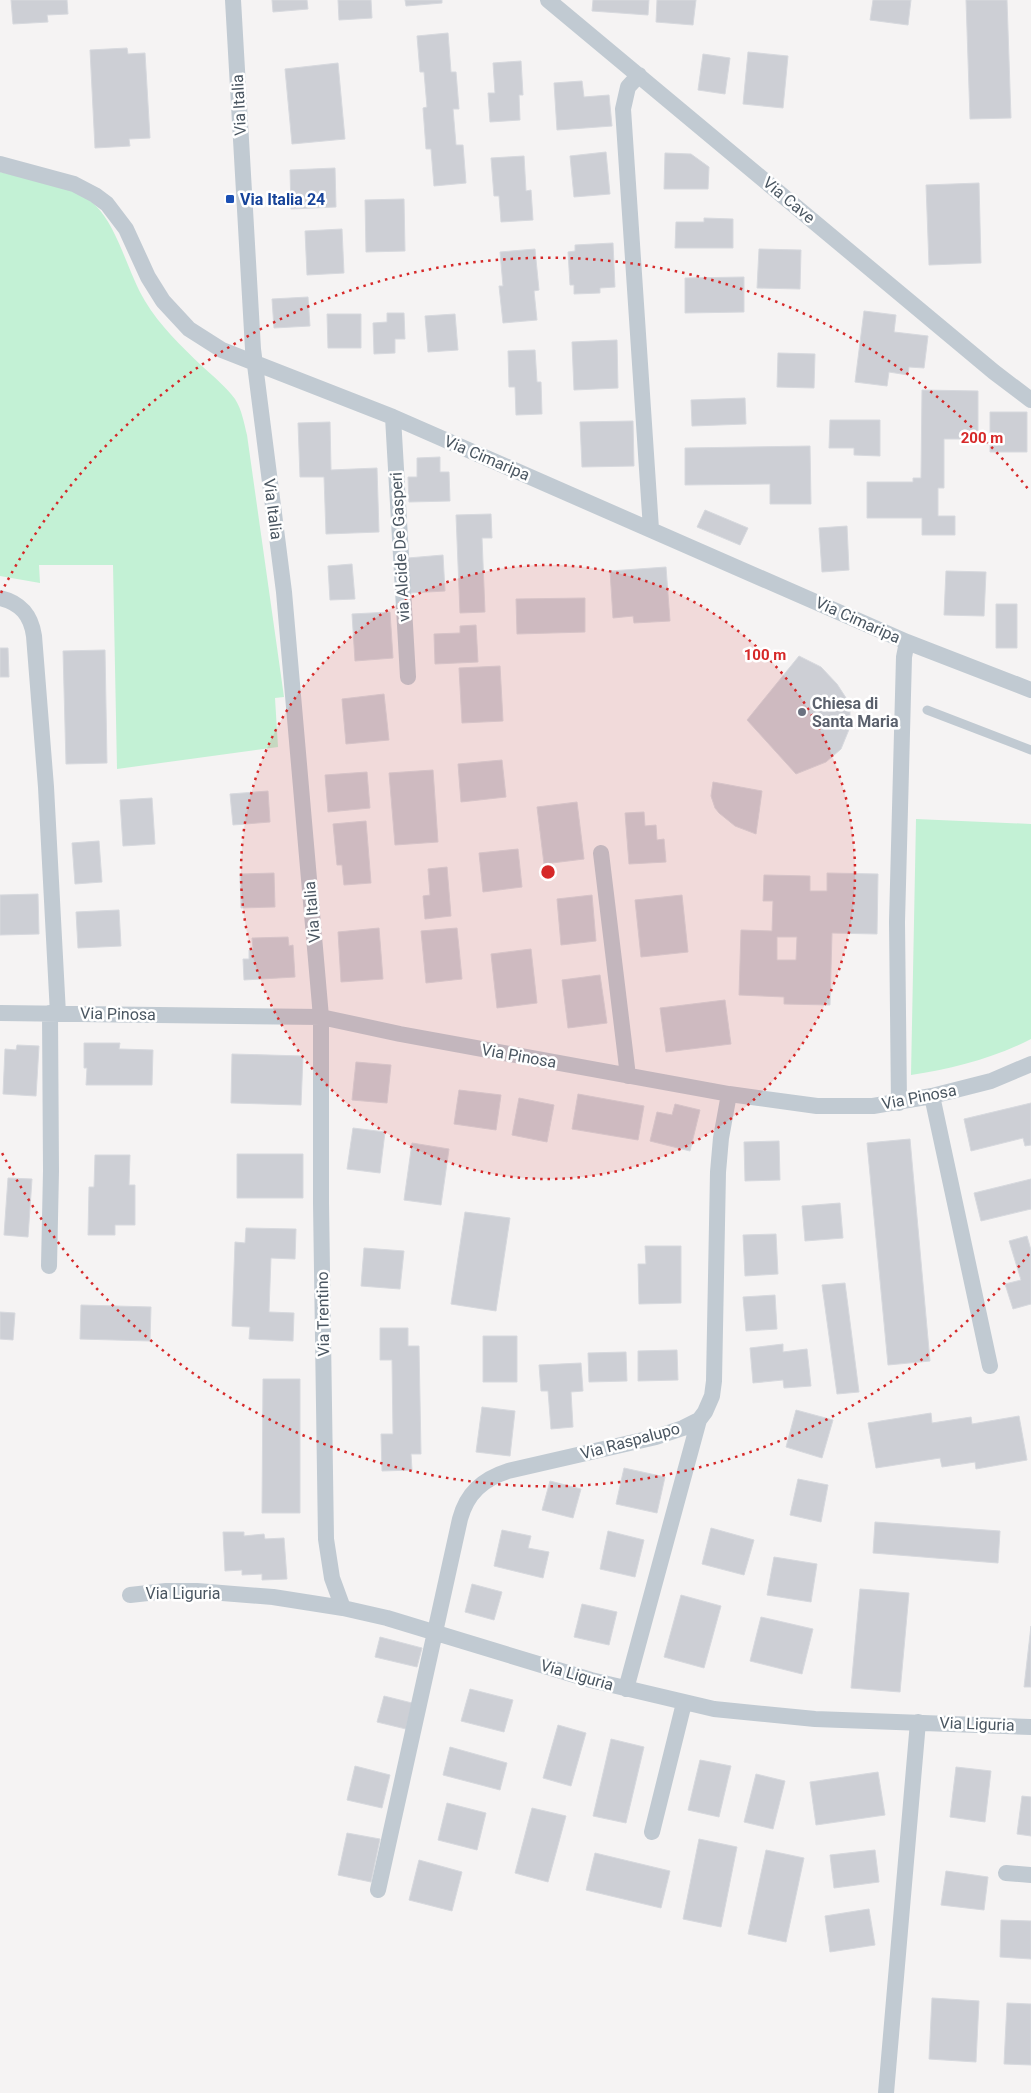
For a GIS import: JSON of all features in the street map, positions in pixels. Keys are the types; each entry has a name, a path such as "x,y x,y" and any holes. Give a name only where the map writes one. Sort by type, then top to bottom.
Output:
{"street":[{"name":"Via Italia","path":"233,0 255,363 284,592 321,1017"},
{"name":"Via Cave","path":"548,0 987,366 1031,400"},
{"path":"639,76 628,88 623,110 651,529"},
{"name":"Via Cimaripa","path":"0,164 65,181 95,195 107,204 121,221 152,285 176,316 189,329 209,342 255,363 393,417 907,642 1031,690"},
{"name":"via Alcide De Gasperi","path":"393,417 408,677"},
{"path":"0,598 12,602 22,609 30,621 34,636 46,788 54,1014 48,1266"},
{"path":"899,1103 897,922 904,657 907,642"},
{"path":"601,853 628,1076"},
{"name":"Via Pinosa","path":"0,1013 321,1017 400,1034 628,1076 729,1094 817,1106 864,1107 899,1103 991,1081 1031,1064"},
{"name":"Via Trentino","path":"321,1017 321,1202 326,1539 332,1578 343,1608"},
{"name":"Via Raspalupo","path":"378,1890 460,1519 466,1502 476,1488 491,1478 508,1471 656,1437 699,1420 710,1403 713,1388 718,1172 721,1138 729,1094"},
{"path":"932,1096 990,1366"},
{"path":"626,1689 699,1420"},
{"name":"Via Liguria","path":"130,1595 166,1590 197,1591 281,1598 343,1608 374,1615 626,1689 684,1703 774,1716 1031,1727"},
{"path":"652,1832 684,1703"},
{"path":"886,2093 918,1722"},
{"path":"1006,1872 1031,1875"}],"lane":[{"path":"927,710 1031,750"}],"green space":[{"path":"0,172 64,188 87,199 96,206 111,226 139,290 157,319 171,336 224,386 237,403 247,435 284,697 275,698 278,747 117,769 113,565 39,565 40,583 0,576"},
{"path":"916,819 1031,824 1031,1039 973,1062 911,1075"}],"building":[{"path":"11,0 67,0 68,14 47,15 48,22 13,24"},
{"path":"272,0 307,0 308,9 273,12"},
{"path":"338,0 371,0 372,18 339,20"},
{"path":"405,0 442,0 442,3 406,6"},
{"path":"593,0 649,0 648,15 592,11"},
{"path":"657,0 696,0 693,25 656,22"},
{"path":"873,0 911,0 908,25 870,20"},
{"path":"966,0 1007,0 1011,118 970,119"},
{"path":"448,33 451,72 456,72 459,109 453,109 456,145 463,145 466,183 434,186 431,149 426,149 423,108 427,107 424,72 420,72 417,36"},
{"path":"127,48 128,54 145,53 150,138 129,139 130,146 95,148 90,50"},
{"path":"748,52 788,56 783,108 743,104"},
{"path":"703,54 730,58 725,94 698,90"},
{"path":"521,61 523,95 519,95 520,120 490,122 488,93 495,93 493,63"},
{"path":"338,63 345,139 292,144 285,69"},
{"path":"582,81 584,97 609,95 612,126 557,130 554,83"},
{"path":"606,152 610,194 574,197 570,156"},
{"path":"665,153 691,154 709,167 708,189 664,189"},
{"path":"524,156 526,191 531,190 533,220 501,222 499,196 494,196 491,158"},
{"path":"335,168 336,207 291,209 290,170"},
{"path":"979,183 981,263 929,265 926,185"},
{"path":"404,199 405,251 366,252 365,200"},
{"path":"704,218 733,219 733,248 675,248 676,222 704,222"},
{"path":"342,229 344,273 307,275 305,231"},
{"path":"613,243 615,287 600,288 600,293 574,294 574,285 570,285 568,252 575,251 575,245"},
{"path":"535,249 539,290 534,291 537,320 503,323 499,286 503,286 500,252"},
{"path":"759,249 801,250 800,289 757,288"},
{"path":"744,277 744,312 685,313 685,278"},
{"path":"308,297 310,326 274,328 272,299"},
{"path":"864,311 896,315 894,332 928,336 924,368 909,367 908,375 889,372 887,386 855,382"},
{"path":"387,313 404,313 405,339 395,339 395,353 374,354 373,323 387,322"},
{"path":"327,314 361,314 361,348 328,348"},
{"path":"455,314 458,350 428,352 425,316"},
{"path":"617,340 618,388 574,390 572,342"},
{"path":"535,350 537,382 541,382 542,414 516,415 515,387 509,387 508,351"},
{"path":"778,353 815,354 814,388 777,387"},
{"path":"922,390 978,391 978,439 944,439 944,488 938,488 938,516 955,516 955,535 922,535 922,518 867,518 867,482 913,482 913,478 921,478"},
{"path":"745,398 746,424 692,426 691,400"},
{"path":"990,412 1027,412 1027,452 990,452"},
{"path":"830,420 880,420 880,456 854,455 854,448 829,448"},
{"path":"633,421 634,466 582,467 580,422"},
{"path":"330,422 331,470 377,468 379,532 326,534 324,477 300,477 298,423"},
{"path":"810,446 811,504 770,504 770,484 685,485 685,448"},
{"path":"440,457 440,472 449,472 450,501 409,502 408,477 417,477 417,458"},
{"path":"705,510 748,528 740,545 697,527"},
{"path":"491,514 492,538 482,538 485,612 460,613 456,515"},
{"path":"847,526 849,570 822,572 819,528"},
{"path":"443,555 445,591 410,593 408,558"},
{"path":"352,564 355,599 330,600 328,566"},
{"path":"666,567 670,621 634,623 633,616 613,618 610,571"},
{"path":"946,571 986,572 984,616 944,615"},
{"path":"585,598 585,632 517,634 516,599"},
{"path":"996,604 1017,604 1017,648 996,648"},
{"path":"390,612 393,658 355,661 352,614"},
{"path":"476,625 478,662 435,664 434,634 460,633 460,626"},
{"path":"0,648 8,648 9,677 0,677"},
{"path":"105,650 107,763 66,764 63,651"},
{"name":"Chiesa di Santa Maria","path":"799,656 821,667 837,684 850,704 850,727 841,749 826,762 796,774 747,720"},
{"path":"500,666 503,721 462,723 459,668"},
{"path":"384,694 389,740 346,744 342,699"},
{"path":"502,760 506,797 461,802 458,764"},
{"path":"433,770 438,842 395,845 389,773"},
{"path":"367,772 370,808 328,812 325,775"},
{"path":"713,782 762,791 756,834 735,826 719,813 711,796"},
{"path":"268,791 270,822 233,825 230,794"},
{"path":"152,798 155,844 123,846 120,800"},
{"path":"577,802 584,859 544,864 537,807"},
{"path":"644,812 645,826 656,825 657,840 664,839 666,862 629,864 625,813"},
{"path":"366,821 371,883 344,885 342,865 337,865 333,824"},
{"path":"99,841 102,882 75,884 72,843"},
{"path":"518,849 522,887 483,892 479,853"},
{"path":"447,867 451,916 425,919 423,896 430,895 428,869"},
{"path":"274,873 275,907 241,908 240,874"},
{"path":"827,873 878,874 877,934 832,933 830,1005 784,1004 784,997 739,995 741,930 772,931 773,901 763,901 764,875 810,876 810,891 827,891","holes":["777,937 797,937 796,960 777,960"]},
{"path":"38,894 39,934 0,935 0,895"},
{"path":"592,895 596,941 561,945 557,899"},
{"path":"682,895 688,952 641,957 635,900"},
{"path":"119,910 121,946 78,948 76,912"},
{"path":"379,928 383,979 341,982 338,932"},
{"path":"457,928 462,979 426,983 421,931"},
{"path":"288,937 289,946 293,945 295,977 244,980 243,959 249,959 249,950 253,949 252,938"},
{"path":"531,949 537,1003 497,1008 491,954"},
{"path":"600,975 607,1023 568,1028 562,980"},
{"path":"725,1000 731,1044 666,1052 660,1008"},
{"path":"84,1043 120,1043 119,1049 153,1050 152,1085 86,1085 87,1068 84,1068"},
{"path":"17,1045 39,1046 36,1096 3,1094 5,1049 16,1050"},
{"path":"232,1054 303,1056 301,1105 231,1103"},
{"path":"356,1062 391,1065 387,1103 352,1100"},
{"path":"459,1090 501,1095 496,1130 454,1124"},
{"path":"578,1094 644,1106 638,1140 572,1129"},
{"path":"519,1098 554,1105 547,1142 512,1135"},
{"path":"1031,1103 1031,1145 1025,1146 1023,1138 971,1151 964,1119"},
{"path":"675,1104 700,1110 690,1151 650,1141 657,1112 672,1115"},
{"path":"353,1128 385,1132 380,1173 347,1169"},
{"path":"910,1139 930,1361 888,1365 867,1143"},
{"path":"779,1141 780,1180 745,1181 744,1142"},
{"path":"412,1143 449,1149 441,1205 404,1200"},
{"path":"237,1154 303,1154 303,1198 237,1198"},
{"path":"95,1155 130,1155 129,1185 135,1185 135,1225 115,1225 115,1235 88,1235 89,1187 94,1187"},
{"path":"8,1178 32,1179 28,1237 4,1235"},
{"path":"1031,1179 1031,1209 981,1221 974,1193"},
{"path":"840,1203 843,1238 805,1241 802,1206"},
{"path":"465,1212 510,1218 496,1311 451,1304"},
{"path":"246,1228 296,1229 295,1259 271,1258 269,1312 294,1313 293,1341 249,1339 250,1327 232,1326 235,1242 245,1243"},
{"path":"776,1234 778,1274 745,1276 743,1235"},
{"path":"1027,1236 1031,1250 1031,1304 1013,1309 1005,1284 1021,1280 1009,1241"},
{"path":"645,1246 681,1246 681,1303 639,1304 638,1264 646,1264"},
{"path":"364,1248 404,1251 400,1289 361,1286"},
{"path":"845,1283 859,1392 837,1394 822,1285"},
{"path":"775,1295 777,1329 746,1331 743,1297"},
{"path":"81,1305 151,1307 150,1341 80,1339"},
{"path":"0,1312 15,1313 13,1340 0,1339"},
{"path":"380,1328 408,1328 408,1346 419,1346 421,1454 411,1454 412,1470 382,1471 381,1434 393,1434 392,1360 380,1360"},
{"path":"483,1336 517,1336 517,1382 483,1382"},
{"path":"783,1344 783,1352 807,1349 811,1386 784,1388 783,1380 753,1383 750,1348"},
{"path":"677,1350 678,1380 638,1381 638,1351"},
{"path":"626,1352 627,1381 589,1382 588,1353"},
{"path":"581,1363 583,1391 571,1392 573,1427 551,1429 548,1391 541,1391 539,1365"},
{"path":"263,1379 300,1379 300,1513 262,1513"},
{"path":"482,1407 515,1411 510,1456 476,1452"},
{"path":"796,1410 833,1420 822,1458 786,1447"},
{"path":"931,1413 932,1423 971,1417 972,1424 1019,1416 1027,1460 976,1469 975,1462 942,1467 940,1458 876,1468 868,1423"},
{"path":"624,1468 665,1477 657,1513 616,1504"},
{"path":"798,1479 828,1485 821,1522 790,1515"},
{"path":"550,1481 581,1489 573,1518 542,1510"},
{"path":"875,1522 1000,1531 998,1563 873,1553"},
{"path":"711,1528 754,1540 744,1575 702,1564"},
{"path":"502,1530 531,1536 528,1548 549,1552 543,1578 494,1566"},
{"path":"608,1531 644,1540 635,1577 600,1569"},
{"path":"223,1532 244,1532 244,1536 264,1534 265,1539 284,1538 287,1579 262,1580 262,1574 242,1575 242,1570 225,1571"},
{"path":"774,1557 817,1564 811,1602 767,1595"},
{"path":"472,1584 502,1592 494,1620 465,1612"},
{"path":"860,1589 909,1593 900,1692 851,1688"},
{"path":"681,1595 721,1606 704,1668 664,1657"},
{"path":"582,1604 617,1612 609,1645 574,1637"},
{"path":"761,1617 813,1629 802,1674 750,1661"},
{"path":"1031,1626 1031,1687 1024,1687"},
{"path":"380,1637 422,1648 417,1667 375,1657"},
{"path":"470,1689 513,1700 504,1732 461,1721"},
{"path":"384,1696 412,1703 406,1729 377,1722"},
{"path":"558,1725 586,1733 571,1786 543,1778"},
{"path":"611,1739 644,1747 626,1823 593,1816"},
{"path":"450,1747 507,1763 500,1790 443,1775"},
{"path":"700,1760 731,1766 719,1817 688,1810"},
{"path":"355,1766 390,1775 382,1808 347,1800"},
{"path":"956,1767 991,1771 985,1822 950,1817"},
{"path":"878,1772 885,1815 816,1825 810,1782"},
{"path":"756,1774 785,1781 773,1829 744,1822"},
{"path":"1022,1796 1031,1797 1031,1836 1017,1834"},
{"path":"447,1803 486,1813 477,1850 438,1840"},
{"path":"532,1808 566,1816 548,1882 515,1873"},
{"path":"347,1833 380,1839 371,1882 338,1875"},
{"path":"699,1839 737,1847 721,1927 683,1919"},
{"path":"766,1850 804,1858 786,1942 748,1934"},
{"path":"875,1850 879,1882 834,1888 830,1855"},
{"path":"595,1853 670,1871 661,1908 586,1890"},
{"path":"419,1860 462,1872 452,1911 409,1900"},
{"path":"946,1871 988,1877 984,1910 941,1905"},
{"path":"869,1909 875,1945 830,1952 825,1916"},
{"path":"1001,1920 1031,1921 1031,1959 1000,1957"},
{"path":"932,1998 979,2001 976,2062 929,2059"},
{"path":"1007,2003 1031,2004 1031,2065 1004,2064"}],"place":[{"name":"Via Italia 24","path":"230,199"},
{"name":"Chiesa di Santa Maria","path":"802,712"}]}
